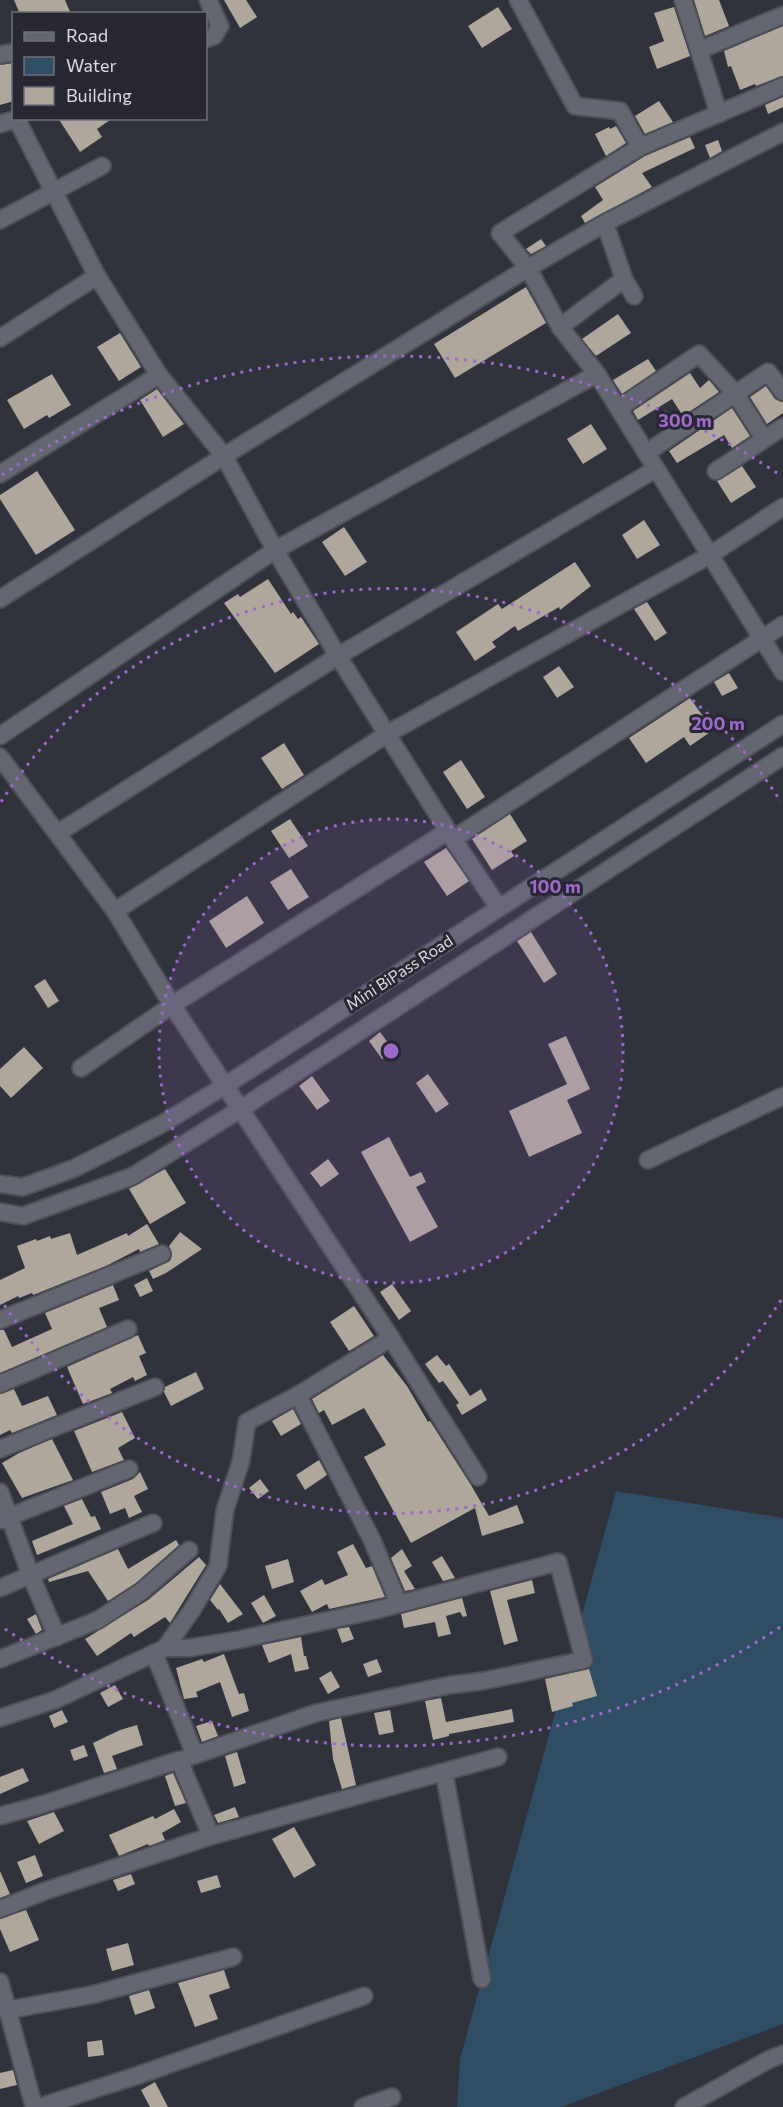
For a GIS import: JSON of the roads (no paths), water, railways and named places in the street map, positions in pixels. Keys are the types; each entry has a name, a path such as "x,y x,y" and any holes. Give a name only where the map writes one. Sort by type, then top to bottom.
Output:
{"street":[{"path":"207,39 214,36 220,26 208,0"},
{"path":"518,0 575,106 620,111 640,147"},
{"path":"683,0 719,114"},
{"path":"700,50 783,15"},
{"path":"783,86 640,147 500,233 528,268 560,327 597,374 619,408 783,672"},
{"path":"0,124 15,120"},
{"path":"19,120 97,276 159,375 224,456 275,550 338,656 499,908"},
{"path":"0,599 224,456 528,268 605,223 783,132"},
{"path":"0,220 102,166"},
{"path":"605,223 624,279 634,296"},
{"path":"0,338 97,276"},
{"path":"560,327 624,279"},
{"path":"619,408 699,354 735,393 764,439"},
{"path":"646,453 768,372 783,392"},
{"path":"0,736 275,550 597,374"},
{"path":"0,474 159,375"},
{"path":"716,471 783,427"},
{"path":"58,833 338,656 656,469"},
{"path":"115,911 387,734 710,555 783,507"},
{"path":"81,1068 172,1005 451,835 783,624"},
{"name":"Mini BiPass Road","path":"0,1184 23,1187 75,1168 160,1125 226,1085 783,723"},
{"path":"2,1214 23,1216 133,1176 242,1108 783,756"},
{"path":"0,757 115,911 172,1005 242,1108 478,1477"},
{"path":"648,1160 783,1096"},
{"path":"0,1320 162,1254"},
{"path":"0,1384 128,1329"},
{"path":"160,1651 192,1610 218,1566 225,1510 242,1461 247,1422 298,1395 391,1338"},
{"path":"0,1449 154,1387"},
{"path":"298,1395 372,1540 399,1604"},
{"path":"5,1519 129,1469"},
{"path":"0,1492 5,1519 57,1637"},
{"path":"0,1588 153,1523"},
{"path":"0,1659 98,1620 142,1591 189,1550"},
{"path":"0,1718 55,1700 160,1651 237,1640 399,1604 558,1562 584,1660 316,1713 187,1758 0,1816"},
{"path":"160,1651 187,1758 211,1836"},
{"path":"0,1908 211,1836 498,1757"},
{"path":"444,1772 482,1979"},
{"path":"5,2008 91,1995 233,1957"},
{"path":"0,1982 5,2008 34,2107"},
{"path":"39,2107 136,2076 363,1996"},
{"path":"684,2107 783,2054"},
{"path":"363,2107 392,2097"}],"water":[{"path":"616,1491 783,1518 783,2024 562,2107 457,2107 460,2059"}]}
